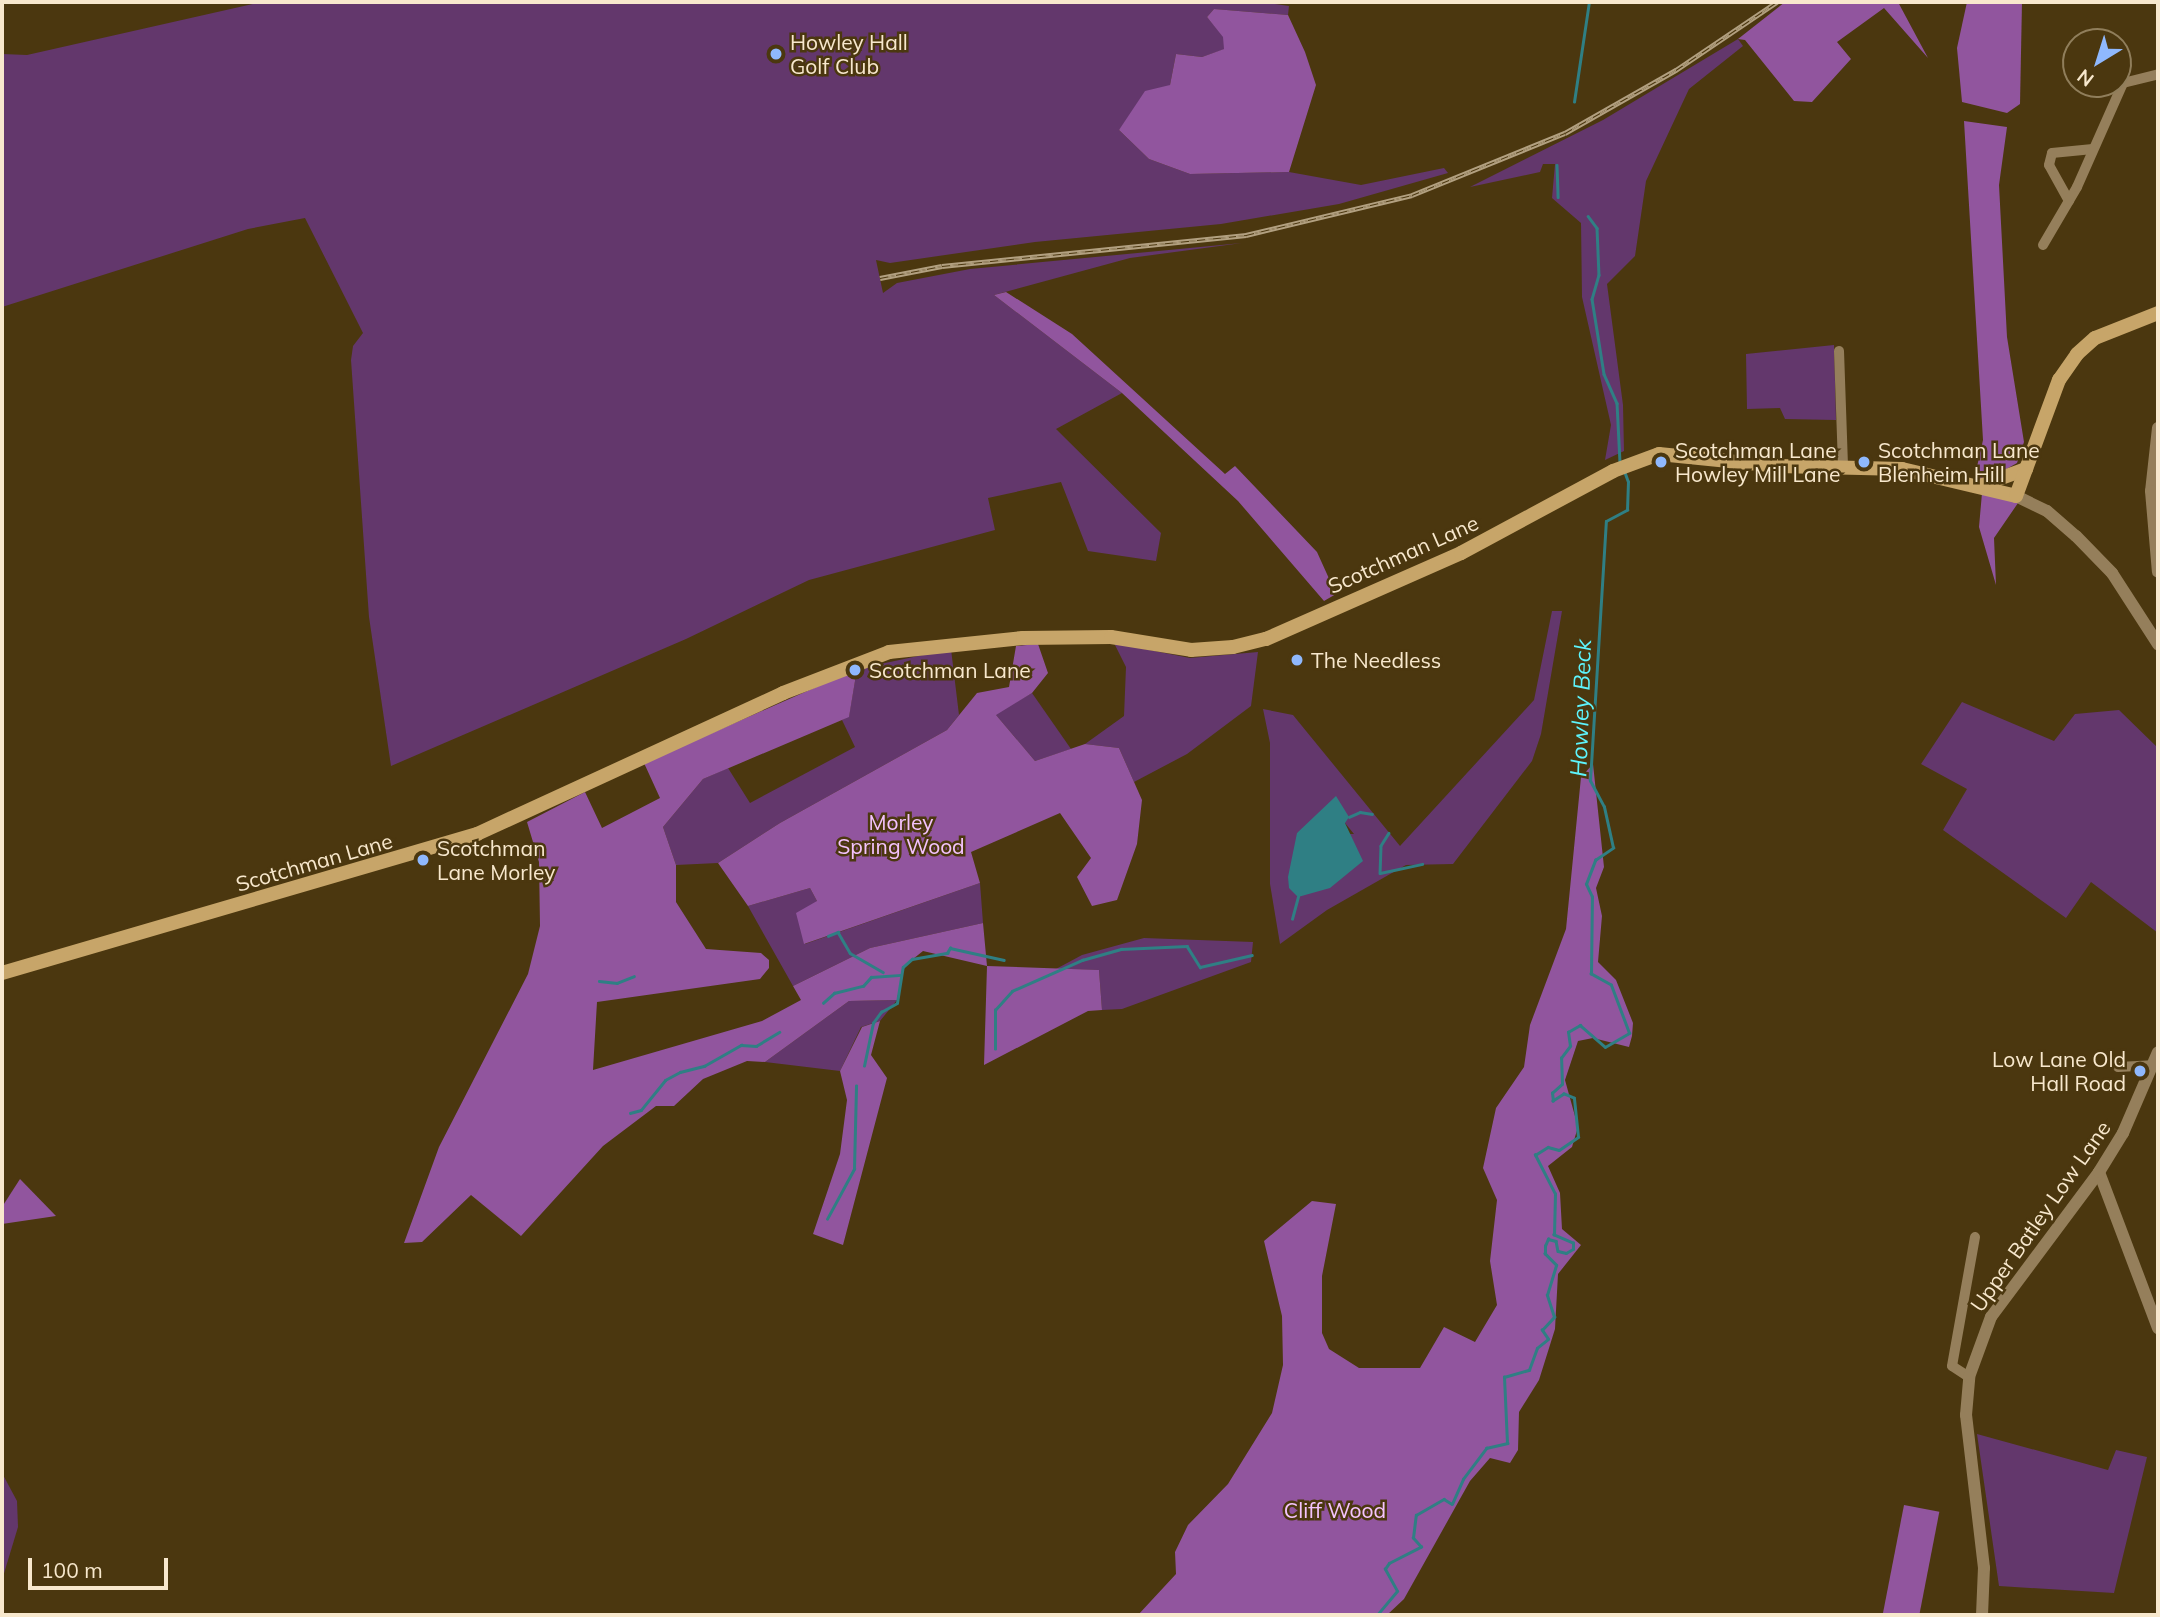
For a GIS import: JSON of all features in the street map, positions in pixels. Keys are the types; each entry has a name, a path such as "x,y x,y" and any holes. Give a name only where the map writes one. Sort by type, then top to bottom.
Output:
{"main road":[{"path":"2016,496 2059,380 2077,354 2095,338 2158,313"},
{"name":"Scotchman Lane","path":"2,973 477,834 783,693 889,652 1023,638 1111,637 1191,650 1233,647 1266,639 1461,553 1613,471 1659,454 1688,454 1778,466 1902,469 2016,496"},
{"path":"1977,486 1999,482 2026,470"}],"street":[{"path":"2043,245 2070,201 2119,89 2126,81 2158,74"},
{"path":"2070,201 2049,165 2052,153 2094,149"},
{"path":"1839,351 1843,467"},
{"path":"2158,428 2151,491 2158,572"},
{"path":"2016,496 2047,511 2112,573 2158,644"},
{"name":"Upper Batley Low Lane","path":"1982,1615 1984,1568 1966,1415 1969,1377 1990,1317 2099,1172 2123,1133 2158,1052"},
{"path":"2118,1067 2152,1065"},
{"path":"2099,1172 2158,1328"},
{"path":"1969,1377 1952,1366 1975,1237"}],"shaded area":[{"path":"262,2 1262,2 1289,6 1288,15 1214,9 1207,17 1224,37 1225,49 1202,57 1176,54 1170,85 1119,130 1149,159 1190,174 1289,172 1361,185 1444,168 1448,173 1339,204 1221,224 1035,242 890,263 876,260 883,293 897,283 970,269 1242,243 1130,258 994,295 1122,393 1056,429 1161,533 1156,561 1088,551 1061,482 988,498 995,530 809,580 686,639 391,766 369,617 351,360 353,346 363,333 305,218 248,229 2,307 2,54 27,55"},
{"path":"1738,39 1743,46 1689,89 1646,181 1635,256 1607,284 1623,405 1624,451 1605,460 1611,425 1582,297 1581,223 1552,198 1555,164 1543,164 1540,172 1470,187 1603,120"},
{"path":"1834,345 1836,420 1785,419 1780,408 1747,409 1746,354"},
{"path":"1552,611 1562,611 1541,734 1532,761 1453,864 1406,865 1327,910 1280,944 1270,884 1270,743 1263,709 1293,715 1400,846 1534,700","holes":["1345,823 1354,834 1297,833"]},
{"path":"1114,643 1190,658 1258,652 1251,706 1187,754 1134,782 1119,748 1085,744 1124,716 1126,667"},
{"path":"951,649 959,715 947,730 780,823 718,863 676,865 663,827 703,779 728,768 750,803 855,747 842,720 849,716 857,669"},
{"path":"1032,693 1071,749 1035,761 995,714"},
{"path":"1962,702 2054,741 2075,714 2119,710 2158,748 2158,933 2091,882 2066,918 1943,830 1967,789 1921,764"},
{"path":"980,883 983,923 870,948 793,986 748,906 810,888 817,901 805,944"},
{"path":"1144,938 1253,942 1251,962 1122,1009 1102,1010 1099,970 1056,969 1082,955"},
{"path":"897,1000 880,1021 861,1027 840,1071 765,1062 849,1001"},
{"path":"1977,1434 2108,1470 2116,1450 2147,1457 2114,1593 1999,1586"},
{"path":"2,1473 17,1501 18,1527 2,1580"}],"green space":[{"path":"1785,2 1898,2 1928,58 1884,8 1837,42 1851,59 1812,102 1794,101 1745,40 1738,39"},
{"path":"1967,2 2022,2 2020,104 2007,113 1962,102 1957,48"},
{"path":"1214,9 1288,15 1316,85 1289,172 1190,174 1149,159 1119,130 1145,91 1170,85 1176,54 1202,57 1224,49 1223,37 1207,17"},
{"path":"1964,121 2007,127 1999,185 2007,337 2024,442 2017,463 1996,475 1974,480 1983,440"},
{"path":"1006,292 1072,334 1225,474 1235,466 1317,552 1336,594 1324,601 1238,501 1122,393 994,295"},
{"path":"1982,493 2018,503 1994,538 1996,585 1979,527"},
{"name":"Morley Spring Wood","path":"1038,644 1048,673 1032,693 996,715 1035,761 1085,744 1119,748 1142,800 1137,844 1117,900 1092,906 1077,877 1091,858 1060,813 971,852 980,883 804,944 796,913 817,901 810,888 748,906 718,863 780,823 947,730 977,693 1009,687 1016,646"},
{"path":"857,669 849,717 703,779 663,827 676,865 676,902 706,949 761,953 769,960 769,968 760,979 597,1002 593,1070 762,1021 801,1000 793,986 870,948 983,923 987,966 923,951 903,967 897,1000 849,1001 765,1062 747,1061 703,1079 674,1106 656,1106 603,1146 521,1236 471,1195 422,1242 404,1243 439,1147 528,974 540,926 539,862 527,822 585,792 602,828 660,798 644,763"},
{"name":"Cliff Wood","path":"1593,764 1604,867 1596,888 1602,916 1598,962 1616,980 1633,1023 1632,1036 1629,1047 1593,1038 1578,1041 1565,1080 1578,1127 1572,1147 1548,1166 1560,1193 1562,1229 1581,1245 1558,1274 1555,1329 1539,1380 1519,1412 1518,1450 1510,1463 1490,1458 1470,1481 1404,1599 1387,1615 1138,1615 1176,1574 1175,1552 1188,1525 1228,1484 1272,1413 1283,1365 1282,1316 1264,1241 1312,1201 1336,1204 1322,1276 1322,1333 1329,1349 1359,1368 1420,1368 1444,1327 1475,1342 1497,1305 1490,1261 1497,1200 1483,1168 1496,1108 1524,1067 1530,1025 1566,929 1581,777"},
{"path":"987,966 1099,970 1102,1010 1088,1011 984,1065"},
{"path":"880,1021 871,1055 887,1078 843,1245 813,1234 840,1154 847,1100 840,1071 862,1027"},
{"path":"20,1179 56,1216 2,1224 2,1207"},
{"path":"1904,1505 1939,1512 1919,1615 1883,1614"}],"water":[{"path":"1336,796 1349,817 1345,823 1363,861 1330,888 1298,897 1289,888 1288,877 1297,833"}],"waterway":[{"name":"Howley Beck","path":"1574,102 1589,2"},
{"name":"Howley Beck","path":"1557,165 1558,197"},
{"name":"Howley Beck","path":"1588,216 1597,228 1599,275 1592,299 1604,374 1617,403 1620,462"},
{"name":"Howley Beck","path":"1377,1615 1397,1591 1385,1569 1389,1563 1421,1547 1413,1538 1416,1515 1444,1499 1452,1504 1463,1479 1486,1448 1507,1443 1504,1377 1529,1370 1537,1348 1548,1339 1542,1330 1554,1317 1547,1295 1556,1265 1545,1254 1545,1246 1548,1239 1556,1241 1558,1251 1566,1253 1573,1249 1573,1243 1554,1235 1555,1194 1535,1155 1548,1147 1559,1150 1578,1137 1574,1098 1564,1094 1553,1101 1552,1093 1562,1084 1561,1058 1570,1046 1568,1032 1580,1025 1605,1047 1629,1033 1611,985 1591,974 1592,897 1586,884 1595,860 1613,848 1604,807 1590,781 1606,521 1627,510 1628,482 1624,471"},
{"path":"1349,817 1360,812 1372,814"},
{"path":"1389,833 1381,846 1380,873 1422,864"},
{"path":"1292,919 1298,897"},
{"path":"828,936 838,932 850,953 883,972"},
{"path":"995,1049 995,1010 1012,991 1082,960 1121,949 1187,946 1200,967 1252,955"},
{"path":"864,1066 873,1023 881,1012 897,1003 903,967 912,959 947,953 950,948 1004,960"},
{"path":"823,1003 834,993 863,986 871,977 901,975"},
{"path":"599,981 617,983 634,976"},
{"path":"630,1113 641,1110 665,1080 680,1072 704,1066 741,1045 756,1046 779,1032"},
{"path":"827,1219 854,1169 856,1086"}],"railway":[{"path":"880,278 942,266 1246,235 1412,195 1565,133 1676,70 1777,2"}],"place":[{"name":"Howley Hall Golf Club","path":"776,54"},
{"name":"Scotchman Lane Howley Mill Lane","path":"1661,462"},
{"name":"Scotchman Lane Blenheim Hill","path":"1864,462"},
{"name":"The Needless","path":"1297,660"},
{"name":"Scotchman Lane","path":"855,670"},
{"name":"Scotchman Lane Morley","path":"423,860"},
{"name":"Low Lane Old Hall Road","path":"2140,1071"}]}
